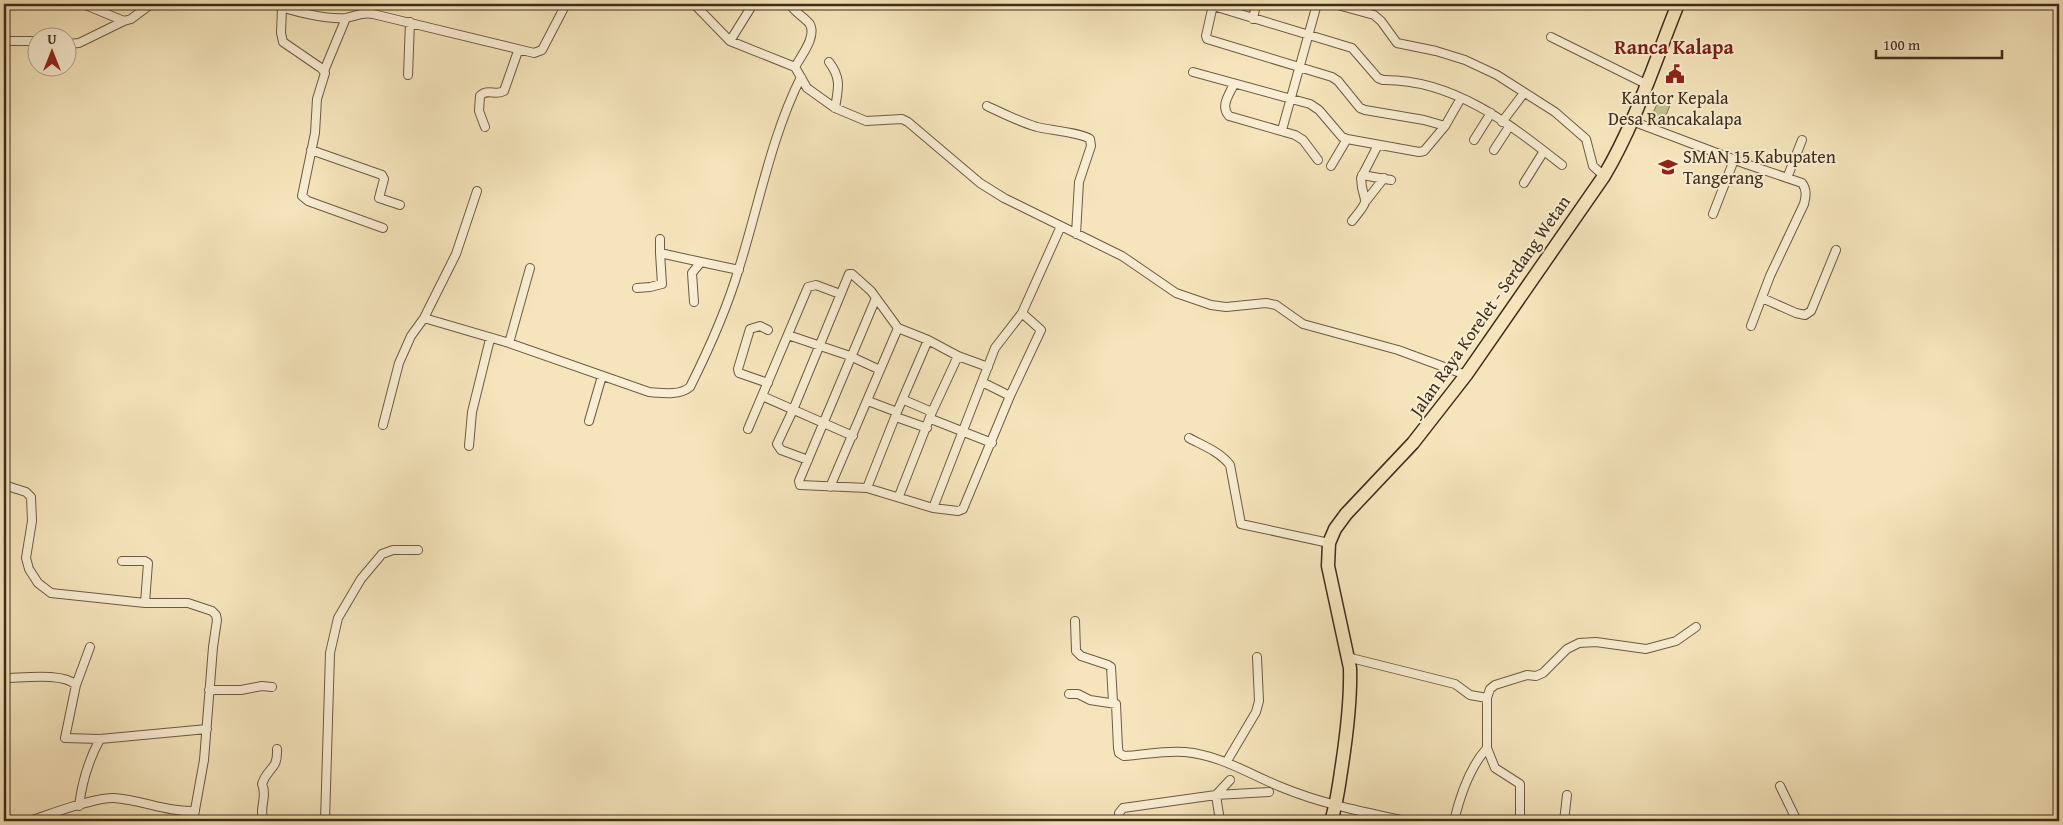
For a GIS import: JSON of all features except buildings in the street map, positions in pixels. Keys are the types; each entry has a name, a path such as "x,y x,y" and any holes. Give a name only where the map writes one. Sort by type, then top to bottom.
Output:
{"main road":[{"name":"Jalan Raya Korelet - Serdang Wetan","path":"1331,821 1336,806 1350,713 1350,685 1347,657 1328,566 1329,543 1335,529 1346,514 1412,443 1466,375 1604,176 1632,121 1678,4"}],"street":[{"path":"83,4 124,21"},
{"path":"78,43 131,19 151,4"},
{"path":"274,4 302,14 346,18 364,12 460,34 534,54 542,50 566,4"},
{"path":"694,4 704,7 730,41 795,67 807,88 836,108 866,121 902,120 908,122 980,183 1004,198 1122,256 1176,293 1210,305 1226,307 1276,305 1309,326 1339,332 1398,350 1466,375"},
{"path":"730,41 753,4"},
{"path":"790,4 809,24 812,32 795,67"},
{"path":"1253,19 1256,4"},
{"path":"1282,130 1317,4"},
{"path":"1334,4 1374,15 1381,21 1397,43 1436,51 1464,60 1497,75 1554,112 1583,136 1589,144 1592,166 1604,176"},
{"path":"1445,126 1424,120 1365,110 1360,108 1338,81 1332,77 1207,39 1210,5 1352,48 1358,52 1378,78 1429,85 1461,98 1491,113 1562,165"},
{"path":"282,8 281,33 283,42 324,71"},
{"path":"346,18 324,71 325,76 317,99 315,133 301,193 304,198 383,228"},
{"path":"408,75 410,22"},
{"path":"1551,38 1646,84"},
{"path":"4,41 28,41"},
{"path":"485,127 479,111 480,96 483,92 500,93 504,91 518,50"},
{"path":"829,62 838,75 836,108"},
{"path":"1193,72 1290,98 1314,107 1347,139 1415,152 1424,151 1445,126 1461,98"},
{"path":"424,318 490,339 509,343 649,392 662,393 686,390 690,387 723,316 739,270 787,106 801,77"},
{"path":"1234,84 1225,104 1225,109 1229,116 1282,130 1303,140 1318,160"},
{"path":"1494,150 1524,93"},
{"path":"987,106 1031,125 1065,133 1079,134 1090,138 1092,146 1079,182 1076,234"},
{"path":"1474,140 1491,113"},
{"path":"1632,121 1734,160 1802,183 1806,190 1806,196 1751,326"},
{"path":"1331,166 1347,139"},
{"path":"1787,178 1802,140"},
{"path":"1366,201 1361,181 1362,175 1378,146"},
{"path":"311,150 382,175 384,179 379,198 400,205"},
{"path":"1524,183 1544,151"},
{"path":"1713,214 1734,160"},
{"path":"1352,221 1366,201 1388,179 1362,175"},
{"path":"383,425 399,362 411,336 424,318 456,254 477,191"},
{"path":"933,508 962,430 1000,340 1023,311 1061,226"},
{"path":"637,288 650,288 662,284 660,239"},
{"path":"1762,298 1805,315 1810,311 1836,250"},
{"path":"660,253 739,270"},
{"path":"694,302 692,273 700,262"},
{"path":"509,343 530,268"},
{"path":"808,460 781,450 777,446 847,276 852,274 876,298 898,328 928,340 958,356 988,367"},
{"path":"748,429 808,287 816,285 840,294"},
{"path":"876,298 850,356 808,460 800,485 867,488 899,496 933,508 962,511 1040,330 1023,311"},
{"path":"768,330 760,326 750,329 738,369 739,373 768,383"},
{"path":"830,487 898,328"},
{"path":"788,335 850,356 880,370"},
{"path":"469,446 472,412 490,339"},
{"path":"867,488 928,340"},
{"path":"899,496 958,356"},
{"path":"589,421 602,376"},
{"path":"982,382 1010,396"},
{"path":"762,396 853,436"},
{"path":"904,400 992,443"},
{"path":"868,401 927,428"},
{"path":"1189,438 1225,458 1230,465 1241,524 1329,543"},
{"path":"4,485 26,492 30,497 32,521 26,558 29,569 38,583 51,593 145,603 188,604 212,611 216,615 204,760 193,821"},
{"path":"325,821 330,653 338,618 361,579 382,554 393,550 418,550"},
{"path":"122,561 145,561 148,563 145,603"},
{"path":"1075,621 1076,651 1081,656 1110,667 1113,702 1118,708 1118,748 1122,756 1186,752 1226,761 1281,787 1336,806 1406,821"},
{"path":"1520,821 1520,784 1495,768 1487,748 1486,698 1490,689 1495,685 1543,673 1572,645 1596,642 1646,649 1676,641 1696,627"},
{"path":"4,649 5,635"},
{"path":"90,647 76,685 65,738 100,739 207,729"},
{"path":"1226,761 1256,712 1259,701 1257,657"},
{"path":"1347,657 1455,684 1470,695 1486,698"},
{"path":"4,678 60,678 72,681 76,685"},
{"path":"209,690 241,690 262,686 272,687"},
{"path":"1069,694 1078,694 1096,701 1113,702"},
{"path":"79,806 85,774 91,755 100,739"},
{"path":"1454,821 1461,794 1480,756 1487,748"},
{"path":"264,821 261,816 265,791 262,784 264,777 274,768 278,761 276,749"},
{"path":"1216,795 1230,780"},
{"path":"1780,786 1797,821"},
{"path":"1120,821 1119,813 1123,808 1216,795 1269,792"},
{"path":"1216,795 1220,821"},
{"path":"1564,821 1567,795"},
{"path":"35,819 96,801 113,798 171,811 195,811"},
{"path":"1043,821 1054,821"}],"green space":[{"path":"1660,98 1671,103 1662,125 1650,119"}],"place":[{"name":"Kantor Kepala Desa Rancakalapa","path":"1675,74"},
{"name":"SMAN 15 Kabupaten Tangerang","path":"1668,167"}],"district":[{"name":"Ranca Kalapa","path":"1674,47"}]}
